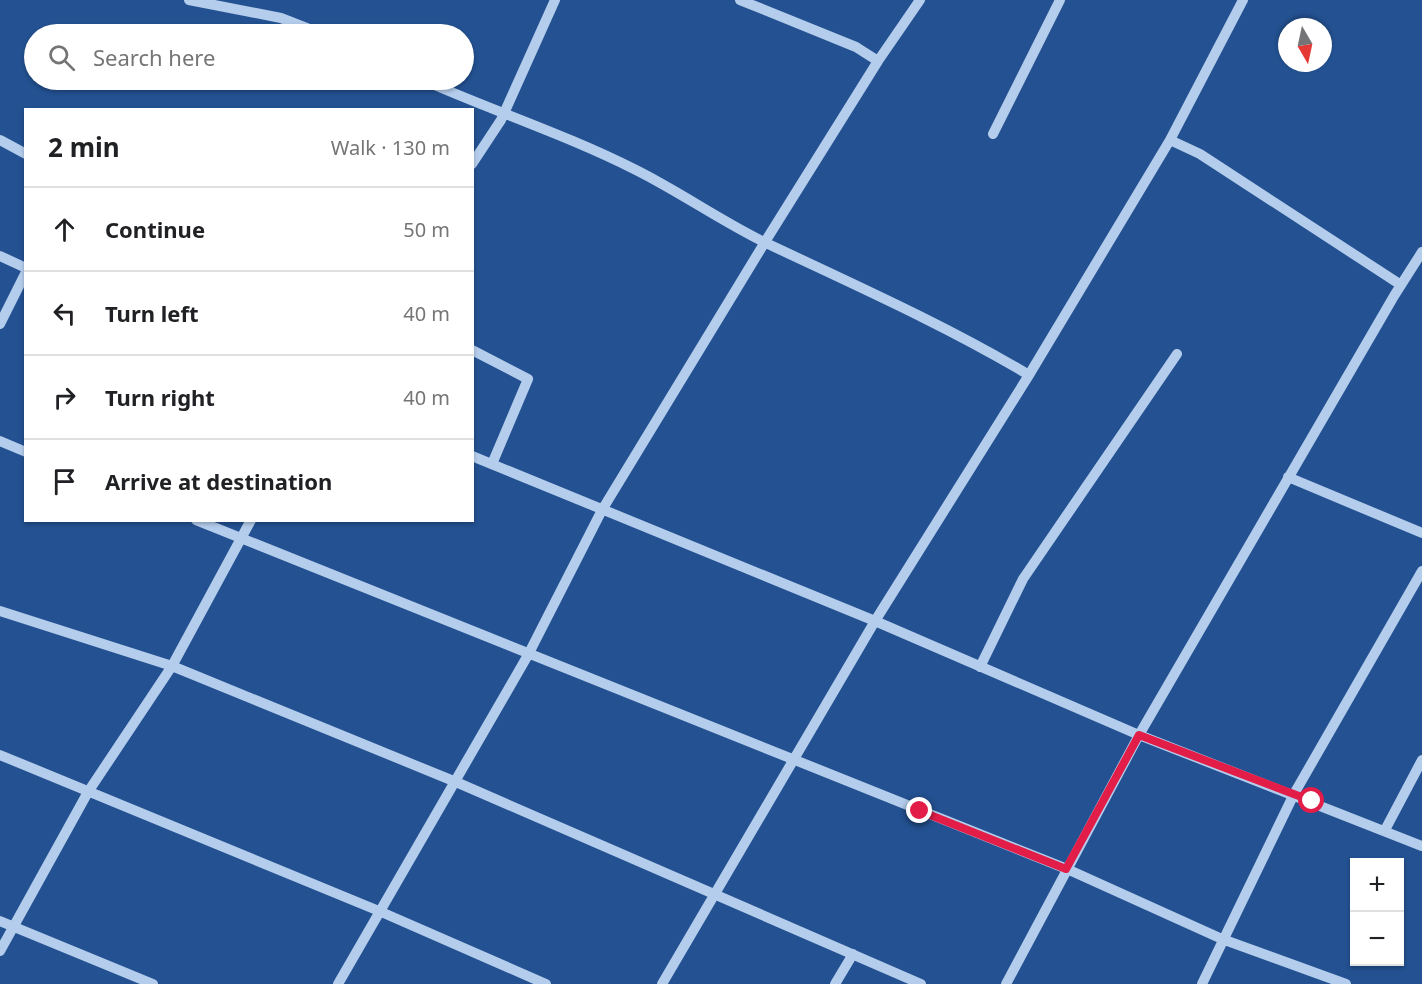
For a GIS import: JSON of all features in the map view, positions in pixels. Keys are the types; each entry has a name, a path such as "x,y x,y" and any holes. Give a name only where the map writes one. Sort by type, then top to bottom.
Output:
{"street":[{"path":"189,0 218,3 281,18 296,24"},
{"path":"474,161 505,112 555,0"},
{"path":"740,0 856,47 878,61"},
{"path":"338,984 528,656 602,510 765,242 878,61 920,0"},
{"path":"993,134 1060,0"},
{"path":"662,984 875,621 1029,375 1170,140 1243,0"},
{"path":"449,90 505,112 636,170 765,242 848,280 1029,375"},
{"path":"0,140 24,153"},
{"path":"1170,140 1200,154 1401,285"},
{"path":"1006,984 1139,735 1288,477 1422,252"},
{"path":"0,256 24,269"},
{"path":"0,324 24,274"},
{"path":"474,351 528,379 492,464"},
{"path":"980,667 1023,579 1177,354"},
{"path":"0,441 24,451"},
{"path":"474,457 875,621 1139,735 1422,846"},
{"path":"1288,477 1422,532"},
{"path":"201,522 528,656 1066,869 1222,939 1346,984"},
{"path":"0,951 88,792 172,666 250,522"},
{"path":"1202,984 1294,794 1422,571"},
{"path":"0,611 172,666 456,782 717,893 921,984"},
{"path":"0,755 379,911 546,984"},
{"path":"1385,830 1422,760"},
{"path":"0,921 153,984"},
{"path":"835,984 853,954"}],"route":[{"path":"920,811 1066,869 1139,735 1312,801"}]}
